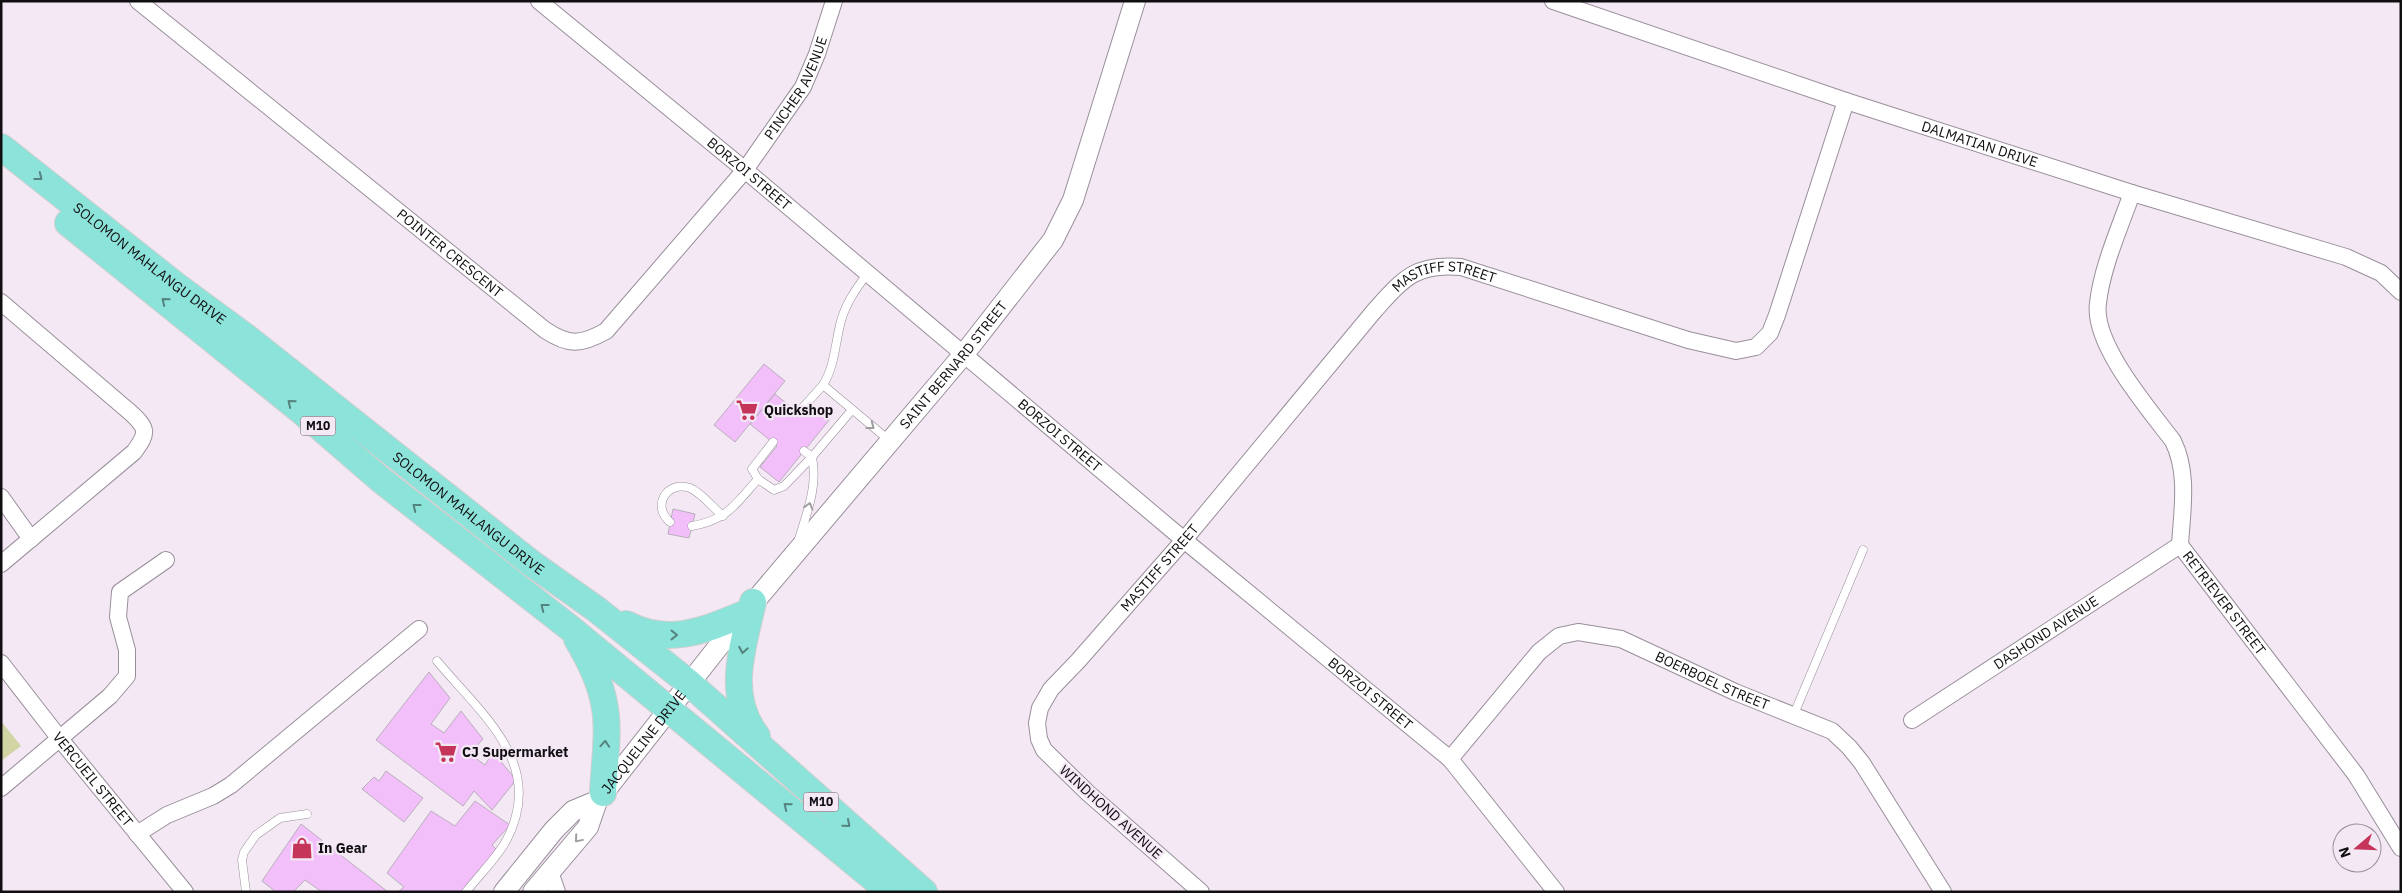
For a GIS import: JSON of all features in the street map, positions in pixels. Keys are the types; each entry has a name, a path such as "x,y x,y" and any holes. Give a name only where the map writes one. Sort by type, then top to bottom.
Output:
{"main road":[{"name":"SOLOMON MAHLANGU DRIVE","path":"1,147 178,287 275,360 531,563 596,609 689,682 924,892"},
{"name":"SOLOMON MAHLANGU DRIVE","path":"1,169 300,410 380,480 570,628 890,892"},
{"path":"596,609 643,633 681,635 711,628 748,608"},
{"path":"748,608 739,674 742,713 754,732 783,768"},
{"path":"570,628 590,660 604,702 600,797"}],"street":[{"name":"POINTER CRESCENT","path":"138,1 529,318 566,342 578,342 594,337 606,330 745,170"},
{"name":"BORZOI STREET","path":"539,1 745,170 1184,540 1450,759 1556,892"},
{"name":"PINCHER AVENUE","path":"745,170 803,87 817,54 834,1"},
{"name":"SAINT BERNARD STREET","path":"689,682 748,608 964,354 1054,240 1073,200 1135,1"},
{"name":"DALMATIAN DRIVE","path":"1553,1 1846,101 2132,193 2364,263 2381,272 2401,292"},
{"name":"MASTIFF STREET","path":"1036,723 1040,708 1051,689 1184,540 1386,298 1408,277 1428,267 1461,267 1688,340 1736,351 1756,347 1770,333 1777,315 1846,101"},
{"name":"RETRIEVER STREET","path":"2132,193 2097,304 2101,326 2111,353 2180,454 2183,494 2180,545 2356,775 2401,848"},
{"path":"1,302 131,413 142,423 145,431 144,439 134,452 1,564"},
{"path":"1,497 31,539"},
{"name":"DASHOND AVENUE","path":"1912,720 2180,545"},
{"path":"1,788 110,696 127,676 127,650 118,617 120,592 166,560"},
{"path":"137,834 167,814 213,796 231,785 419,629"},
{"name":"BOERBOEL STREET","path":"1450,759 1539,652 1559,636 1578,632 1621,640 1735,692 1794,714 1832,731 1849,747 1862,764 1943,892"},
{"name":"VERCUEIL STREET","path":"1,663 60,739 185,892"},
{"name":"JACQUELINE DRIVE","path":"533,892 588,827 600,797 689,682"},
{"name":"WINDHOND AVENUE","path":"1036,723 1038,739 1044,750 1057,765 1201,892"},
{"name":"JACQUELINE DRIVE","path":"504,892 574,811 600,797"},
{"path":"550,872 557,892"}],"lane":[{"path":"798,413 823,385 831,369 844,312 852,294 867,274"},
{"path":"823,385 851,411 890,441"},
{"path":"772,442 754,465 753,474 768,488 780,489 812,457 851,411"},
{"path":"795,553 813,493 812,457 804,451"},
{"path":"692,526 710,523 723,516 758,480"},
{"path":"670,522 662,512 661,504 664,495 675,488 691,489 723,516"},
{"path":"1794,714 1863,550"},
{"path":"437,662 502,738 515,762 520,781 518,807 514,824 505,842 466,892"},
{"path":"246,892 242,860 244,852 256,834 280,818 307,814"}],"green space":[{"path":"1,721 21,746 1,761"}],"building":[{"path":"764,364 785,381 735,442 714,425"},
{"path":"775,394 802,416 812,404 830,419 779,482 760,467 777,446 750,424"},
{"path":"673,509 695,514 689,538 668,534"},
{"path":"429,672 450,698 431,724 444,733 461,711 483,739 470,754 485,765 493,752 516,780 492,810 474,791 463,806 376,740"},
{"path":"386,771 423,798 404,822 362,789 374,777 379,781"},
{"path":"475,801 510,825 492,845 497,850 463,892 398,892 404,887 387,873 431,811 455,826"},
{"path":"301,824 388,892 322,892 305,880 293,892 276,892 262,881"}],"place":[{"name":"Quickshop","path":"747,410"},
{"name":"CJ Supermarket","path":"446,752"},
{"name":"In Gear","path":"302,848"}]}
